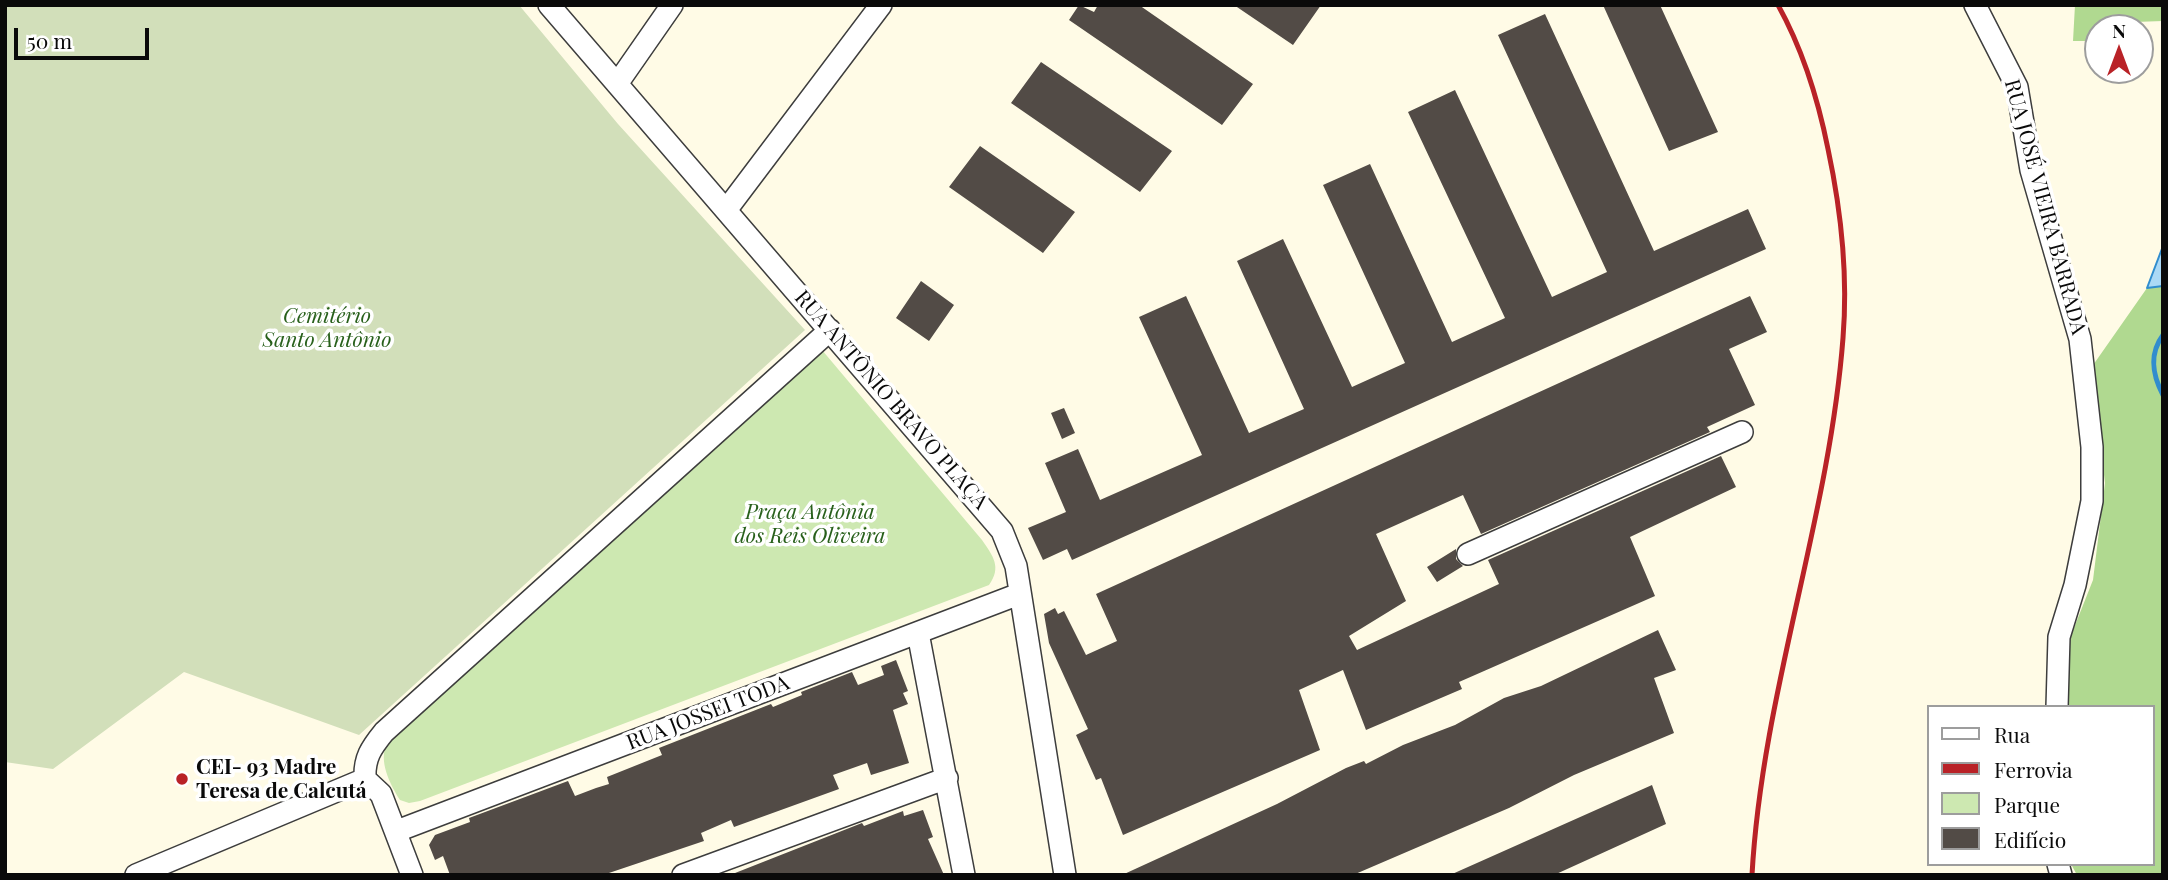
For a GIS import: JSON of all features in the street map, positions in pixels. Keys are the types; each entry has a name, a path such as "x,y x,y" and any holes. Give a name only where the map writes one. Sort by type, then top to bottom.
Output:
{"street":[{"name":"RUA ANTÔNIO BRAVO PLAÇA","path":"550,5 1002,531 1016,566 1065,875"},
{"path":"617,84 672,5"},
{"path":"727,209 881,5"},
{"name":"RUA JOSÉ VIEIRA BARRADA","path":"1975,5 2017,87 2031,170 2080,339 2092,447 2092,501 2076,585 2059,637 2057,705"},
{"path":"405,873 397,831 381,794 365,779 364,765 369,750 384,732 830,330"},
{"path":"1468,554 1742,432"},
{"name":"RUA JOSSEI TODA","path":"397,831 1019,594"},
{"path":"918,632 964,875"},
{"path":"683,875 947,778"},
{"path":"136,875 365,779"}],"green space":[{"name":"Cemitério Santo Antônio","path":"5,5 519,5 618,124 805,330 359,735 184,672 53,769 5,762"},
{"path":"2075,5 2163,5 2163,21 2154,21 2154,14 2084,14 2084,41 2073,41"},
{"path":"2163,286 2163,875 2077,875 2072,866 2154,866 2154,705 2065,705 2068,643 2093,580 2105,483 2091,368 2147,288"},
{"name":"Praça Antônia dos Reis Oliveira","path":"822,350 982,540 995,562 995,573 989,585 420,801 409,803 400,800 389,780 385,765 387,743"}],"water":[{"path":"2163,246 2163,286 2147,288"}],"building":[{"path":"1079,5 1094,12 1098,5 1139,5 1253,84 1222,125 1069,20"},
{"path":"1234,5 1321,5 1293,45"},
{"path":"1603,5 1660,5 1718,132 1669,151"},
{"path":"1545,14 1654,251 1748,209 1766,249 1072,560 1067,549 1043,560 1028,528 1066,512 1045,463 1078,449 1100,500 1202,455 1139,317 1186,296 1249,433 1304,409 1237,261 1283,239 1352,387 1405,363 1323,185 1370,164 1452,342 1505,318 1408,112 1455,90 1552,297 1607,272 1498,35"},
{"path":"1041,62 1172,151 1140,192 1011,103"},
{"path":"980,146 1075,212 1043,253 949,187"},
{"path":"921,281 954,305 929,341 896,318"},
{"path":"1750,296 1767,332 1729,349 1755,405 1707,427 1710,432 1481,534 1463,495 1376,534 1406,601 1349,636 1357,650 1499,584 1488,560 1721,456 1736,487 1630,537 1655,596 1459,682 1462,689 1366,730 1343,670 1299,690 1320,750 1123,835 1101,778 1096,780 1076,735 1088,729 1049,643 1044,614 1055,608 1058,614 1064,611 1086,655 1117,641 1096,594"},
{"path":"1064,408 1075,433 1062,439 1051,413"},
{"path":"1456,549 1456,559 1463,566 1437,582 1427,567"},
{"path":"1658,630 1676,670 1654,678 1674,733 1353,875 1122,875 1277,804 1346,768 1364,761 1366,764 1403,745 1455,725 1504,698 1541,686"},
{"path":"896,660 908,691 903,693 908,704 893,710 909,763 871,775 867,763 833,775 839,789 734,827 731,820 701,833 704,841 603,875 450,875 443,856 435,860 429,845 435,835 470,822 469,818 568,781 575,796 609,784 607,777 662,755 659,748 771,704 773,707 802,695 801,692 852,672 858,685 884,675 881,666"},
{"path":"1652,785 1666,824 1554,875 1450,875"},
{"path":"923,810 933,837 928,839 944,875 730,875 862,823 864,826 903,811 904,816"}],"waterway":[{"path":"2163,335 2154,357 2156,379 2163,395"}],"railway":[{"path":"1752,875 1768,740 1824,473 1835,406 1844,315 1844,267 1833,172 1814,93 1802,57 1778,5"}],"place":[{"name":"CEI- 93 Madre Teresa de Calcutá","path":"182,779"}]}
